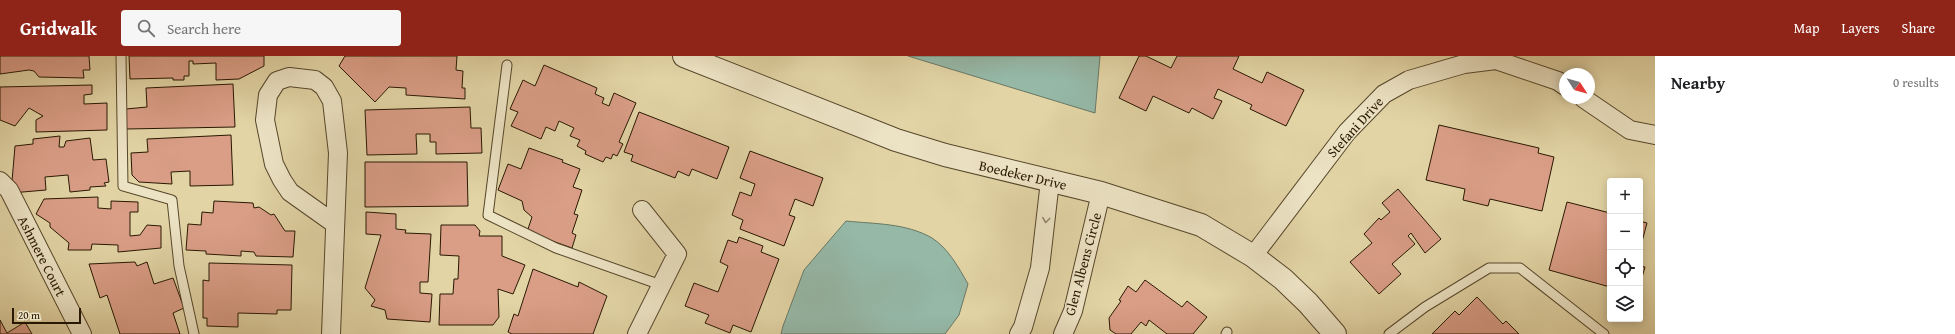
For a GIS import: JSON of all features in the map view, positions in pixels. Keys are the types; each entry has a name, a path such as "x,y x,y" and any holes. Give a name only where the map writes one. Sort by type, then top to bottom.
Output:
{"street":[{"name":"Boedeker Drive","path":"684,56 896,140 945,155 1101,193 1201,225 1253,256 1283,279 1308,303 1335,334"},
{"name":"Stefani Drive","path":"1253,256 1347,132 1384,94 1409,80 1464,64 1496,60 1559,82"},
{"path":"331,334 338,153 332,101 324,87 315,80 289,77 278,81 268,95 265,120 274,164 290,192 335,224"},
{"path":"1592,104 1630,130 1655,135"},
{"name":"Ashmere Court","path":"0,181 9,190 82,334"},
{"path":"1019,334 1023,327 1040,268 1050,181"},
{"name":"Glen Albens Circle","path":"1063,334 1073,311 1101,193"},
{"path":"637,334 677,254 642,210"}],"lane":[{"path":"121,56 123,186 172,200 179,266 194,334"},
{"path":"507,66 488,215 556,248 661,285"},
{"path":"1389,334 1425,307 1489,268 1520,268 1604,334"}],"shaded area":[{"path":"908,56 1100,56 1095,113"},
{"path":"846,221 890,225 912,229 932,238 943,247 957,265 968,284 959,315 945,334 781,334 804,270"}],"building":[{"path":"0,56 89,56 90,70 83,70 84,78 39,77 34,71 29,70 0,74"},
{"path":"129,56 264,56 264,66 239,79 216,80 216,63 193,64 193,61 189,61 189,76 184,76 184,80 173,80 173,78 130,79"},
{"path":"345,56 457,56 456,70 463,71 462,88 465,88 465,99 406,95 406,88 389,87 375,102 339,66"},
{"path":"1139,56 1146,56 1171,68 1177,56 1239,56 1233,69 1262,83 1267,72 1304,90 1286,126 1250,109 1252,105 1218,89 1214,98 1222,101 1213,119 1192,108 1189,113 1153,96 1146,111 1119,98"},
{"path":"544,65 597,88 595,94 604,98 602,103 609,106 614,93 636,103 619,142 623,144 617,156 613,154 611,159 606,157 603,162 585,154 586,151 577,146 580,140 570,136 574,128 559,121 555,131 546,127 541,139 511,126 518,112 510,109 523,80 535,86"},
{"path":"233,84 235,127 126,129 126,109 147,107 146,88"},
{"path":"92,85 92,94 84,95 84,104 107,103 107,130 36,132 36,120 43,116 29,108 15,126 0,120 0,87"},
{"path":"470,107 471,128 481,128 482,153 436,154 436,142 430,142 430,134 416,134 417,154 367,155 365,110"},
{"path":"639,112 729,147 717,179 692,169 689,176 678,171 675,178 631,161 633,155 624,152"},
{"path":"1439,125 1539,148 1538,153 1554,157 1542,211 1490,199 1488,206 1463,200 1465,189 1426,180"},
{"path":"231,135 233,185 190,186 190,171 171,172 172,184 139,182 132,175 131,153 148,152 147,139"},
{"path":"60,136 59,147 64,147 66,141 90,138 93,160 106,159 109,182 104,183 106,186 90,187 90,190 70,192 68,175 45,177 46,190 11,193 15,146 33,144 33,139"},
{"path":"529,148 563,160 562,162 580,169 573,187 582,190 574,214 578,215 572,233 576,235 572,248 527,232 532,217 524,210 522,201 498,190 508,164 521,169"},
{"path":"750,151 823,178 813,206 795,199 789,215 795,217 784,246 740,229 743,220 732,215 740,192 751,196 755,184 740,178"},
{"path":"365,162 467,162 468,206 365,207"},
{"path":"1398,189 1441,239 1425,253 1411,233 1408,236 1415,244 1392,264 1401,274 1379,294 1350,262 1372,243 1364,234 1379,218 1381,220 1390,212 1382,203"},
{"path":"98,197 98,208 111,209 111,201 138,202 138,212 130,212 130,236 140,235 147,225 161,226 161,248 118,252 118,245 92,244 91,250 68,250 69,243 50,227 50,223 36,214 44,199"},
{"path":"214,201 253,203 254,208 259,207 271,215 274,214 285,231 295,231 293,257 256,256 254,252 241,251 241,256 206,254 206,251 186,250 188,224 201,225 202,212 213,213"},
{"path":"1567,202 1607,212 1607,286 1549,270"},
{"path":"366,212 396,214 396,229 406,230 405,233 431,234 428,282 420,282 420,293 432,294 430,322 387,319 385,310 371,306 375,300 365,288 381,235 366,234"},
{"path":"1643,222 1647,223 1643,238"},
{"path":"441,225 475,225 480,231 479,236 502,236 502,256 525,265 513,294 498,289 499,317 493,325 439,325 440,294 453,294 454,279 458,279 459,256 440,255"},
{"path":"739,237 763,246 761,252 779,259 751,332 733,325 730,333 705,323 709,315 685,306 694,283 718,292 728,266 720,262 728,240 737,243"},
{"path":"135,262 137,266 147,262 154,284 173,278 184,308 173,313 180,334 120,334 107,295 100,298 89,264"},
{"path":"209,263 292,265 291,310 277,310 277,314 238,313 238,327 207,326 207,318 203,318 203,280 209,281"},
{"path":"533,269 578,287 579,282 607,296 593,334 512,334 508,332 514,314 518,316"},
{"path":"1145,280 1182,307 1187,301 1207,317 1193,334 1167,334 1149,320 1146,326 1141,322 1131,334 1116,334 1110,330 1109,318 1121,301 1119,300 1128,286 1136,292"},
{"path":"1477,297 1503,324 1506,321 1519,334 1432,334 1455,311 1459,315"},
{"path":"0,320 7,333 25,322 32,334 0,334"}]}
